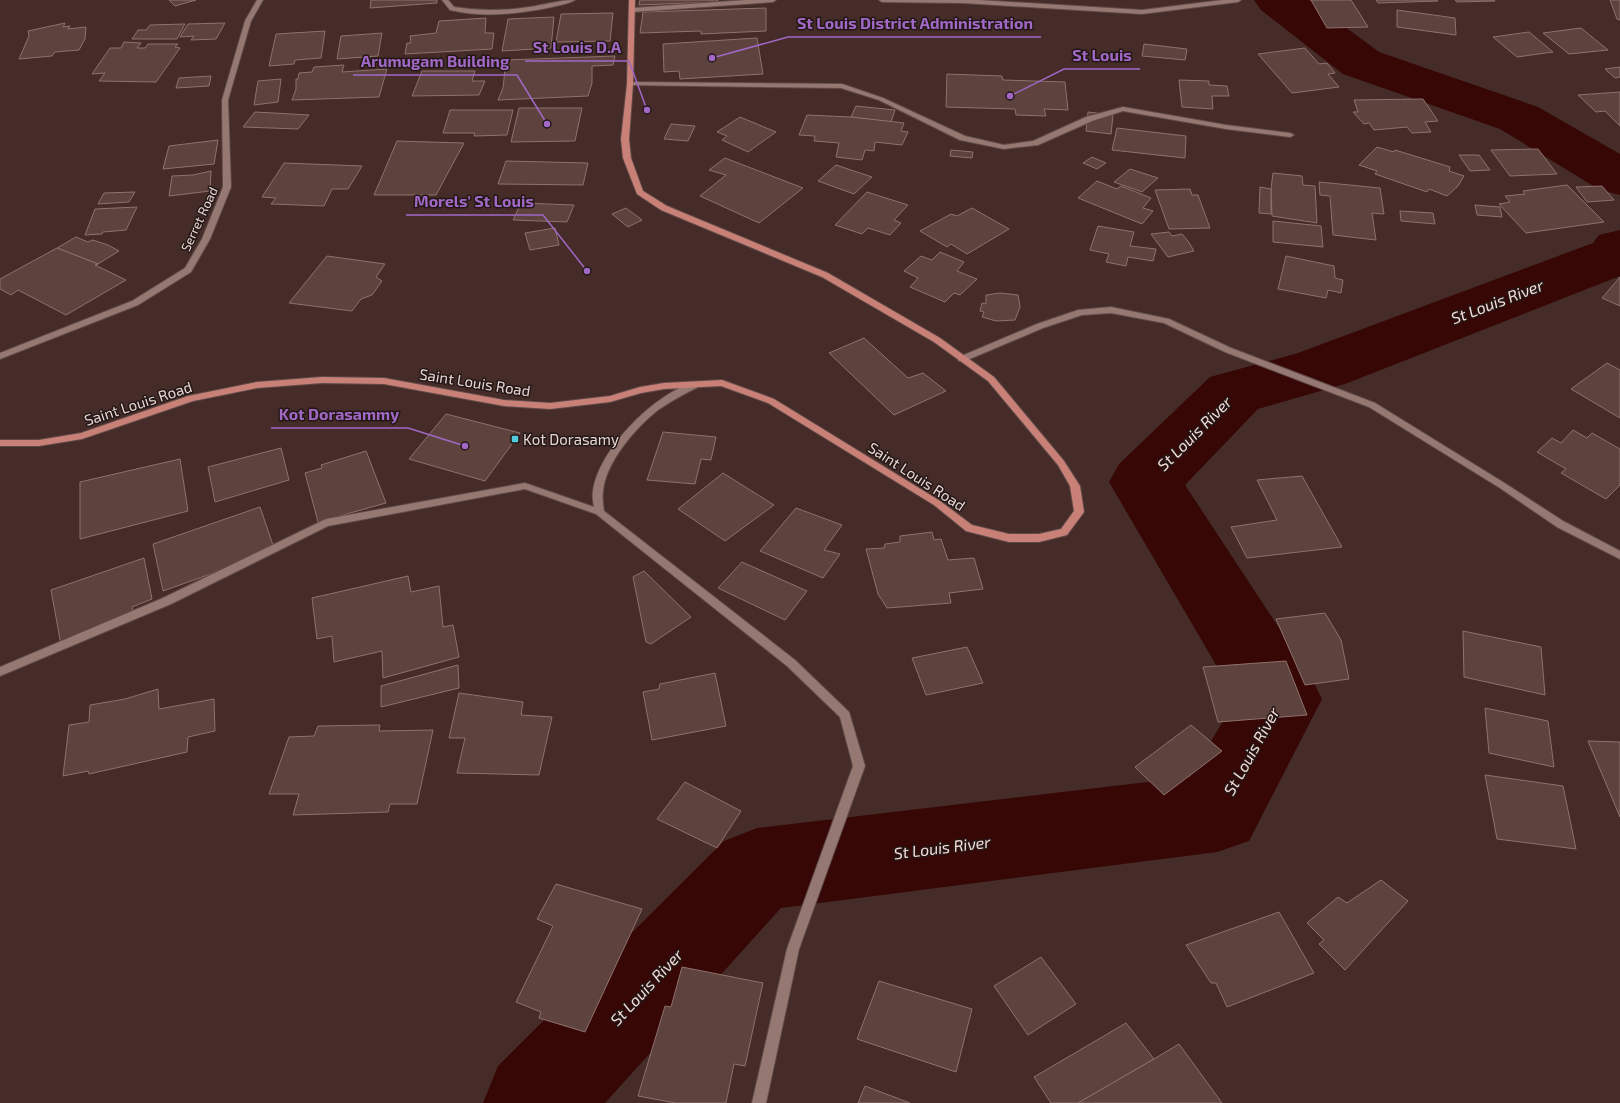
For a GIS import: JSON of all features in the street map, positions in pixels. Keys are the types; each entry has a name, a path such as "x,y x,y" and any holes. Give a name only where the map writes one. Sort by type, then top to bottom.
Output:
{"main road":[{"name":"Saint Louis Road","path":"0,444 39,443 82,436 191,398 264,385 322,380 384,381 504,403 550,406 610,399 640,390 664,386 722,383 771,401 937,503 969,528 1009,538 1039,538 1064,532 1079,512 1075,486 1061,463 991,379 937,340 825,275 664,208 640,192 627,158 625,140 630,84 633,10 632,0"}],"street":[{"name":"Serret Road","path":"0,356 135,303 188,270 206,239 227,187 225,100 248,21 260,0"},
{"path":"445,0 452,9 468,12 494,13 526,10 572,0"},
{"path":"633,10 773,0"},
{"path":"882,0 963,1 1142,12 1238,0"},
{"path":"630,84 842,86 881,99 963,138 1004,147 1035,142 1090,119 1123,109 1226,127 1290,135"},
{"path":"962,358 1040,326 1081,312 1111,310 1166,321 1228,350 1372,405 1503,486 1560,524 1620,555"},
{"path":"599,512 598,491 604,474 611,458 626,436 664,401 695,385"},
{"path":"0,672 167,601 326,523 525,486 599,512 791,663 840,710 845,715 859,766 793,949 759,1103"}],"building":[{"path":"169,0 196,0 175,6"},
{"path":"371,0 437,0 437,3 370,8"},
{"path":"640,0 718,0 718,2 639,5"},
{"path":"1311,0 1351,0 1368,27 1327,28"},
{"path":"1376,0 1437,0 1438,1 1378,3"},
{"path":"1455,0 1494,0 1495,1 1457,2"},
{"path":"1610,0 1620,0 1620,20 1617,19"},
{"path":"766,8 766,31 701,34 701,31 640,33 643,12"},
{"path":"1397,10 1455,18 1456,35 1397,27"},
{"path":"613,13 610,41 556,42 561,14"},
{"path":"554,17 551,48 502,51 508,19"},
{"path":"486,18 485,33 494,33 492,49 405,54 407,43 411,43 410,36 436,33 439,21"},
{"path":"65,23 63,27 70,26 68,29 86,27 85,39 79,50 55,52 52,56 19,59 29,36 28,31"},
{"path":"225,23 216,39 191,40 194,36 180,37 188,24"},
{"path":"185,24 177,39 132,39 138,30 146,30 150,25"},
{"path":"1581,28 1608,50 1569,54 1543,33"},
{"path":"325,31 321,58 295,60 294,64 269,66 276,34"},
{"path":"1529,32 1553,52 1517,57 1493,37"},
{"path":"382,33 378,56 337,59 341,36"},
{"path":"757,38 763,74 680,79 679,71 664,72 663,44"},
{"path":"124,42 141,43 137,48 145,48 148,44 178,44 175,47 180,48 156,82 99,81 105,73 92,74 110,48 121,48"},
{"path":"1144,44 1187,49 1185,60 1142,56"},
{"path":"1305,48 1319,64 1327,63 1335,73 1328,74 1339,87 1292,93 1258,54"},
{"path":"615,56 613,65 592,66 592,83 588,96 498,100 503,88 506,60"},
{"path":"344,65 342,72 387,69 379,97 292,100 296,89 296,79 298,79 299,73 312,72 314,67"},
{"path":"1620,67 1620,77 1615,78 1605,69"},
{"path":"422,71 475,71 472,81 485,81 479,95 412,96"},
{"path":"947,74 1002,76 1003,80 1065,82 1068,110 1044,109 1046,116 1016,115 1015,109 946,107"},
{"path":"211,76 209,86 176,88 179,78"},
{"path":"281,79 278,102 254,105 258,81"},
{"path":"1179,80 1209,81 1209,85 1227,86 1229,96 1212,96 1213,109 1182,107"},
{"path":"1620,92 1620,126 1605,111 1596,112 1578,95"},
{"path":"1423,99 1438,121 1425,122 1431,132 1412,133 1407,127 1374,130 1369,123 1364,124 1353,112 1358,112 1354,100"},
{"path":"856,106 895,110 891,122 851,117"},
{"path":"519,108 582,108 575,141 511,142"},
{"path":"450,110 513,110 507,135 474,136 475,133 443,133"},
{"path":"255,112 309,115 298,129 243,127"},
{"path":"1088,112 1113,115 1111,134 1086,131"},
{"path":"807,115 851,117 904,123 901,131 908,132 902,145 875,142 874,151 865,150 862,160 836,157 839,143 814,141 815,136 799,135"},
{"path":"740,117 776,132 748,152 722,140 727,136 717,132"},
{"path":"671,124 695,126 688,141 664,139"},
{"path":"1117,128 1186,136 1185,158 1112,150"},
{"path":"218,140 214,164 163,169 169,146"},
{"path":"397,141 464,143 436,195 374,195"},
{"path":"1377,147 1394,152 1395,150 1450,167 1449,171 1464,176 1458,186 1447,196 1429,189 1427,192 1375,174 1377,171 1359,165"},
{"path":"1538,149 1557,174 1510,176 1491,150"},
{"path":"951,150 973,152 972,158 950,156"},
{"path":"1459,155 1479,155 1490,170 1470,171"},
{"path":"1092,157 1106,163 1097,169 1083,163"},
{"path":"725,158 803,188 759,223 700,196 726,175 709,170"},
{"path":"506,161 588,163 583,185 498,184"},
{"path":"284,163 362,166 348,189 332,189 324,206 271,204 276,198 262,197"},
{"path":"836,165 872,177 854,194 818,181"},
{"path":"1130,169 1158,178 1142,192 1114,182"},
{"path":"211,171 210,191 169,196 172,176 193,175"},
{"path":"1273,173 1302,176 1303,185 1315,186 1317,223 1272,216 1271,189"},
{"path":"1097,181 1117,189 1121,186 1151,198 1143,208 1153,211 1142,224 1078,198"},
{"path":"1319,182 1380,188 1384,214 1372,213 1376,240 1333,235 1330,196 1320,195"},
{"path":"1567,185 1604,222 1526,233 1499,204 1510,202 1505,196 1525,194 1523,191"},
{"path":"1602,186 1614,200 1587,202 1576,187"},
{"path":"1260,187 1271,189 1271,214 1259,213"},
{"path":"1190,189 1192,195 1198,195 1210,228 1169,229 1155,190"},
{"path":"135,192 129,202 98,204 104,193"},
{"path":"867,192 908,205 894,220 901,223 890,235 868,228 862,234 835,225"},
{"path":"521,203 574,205 567,222 513,220"},
{"path":"1475,205 1500,207 1502,217 1477,215"},
{"path":"137,207 126,230 85,235 95,209"},
{"path":"626,208 642,220 628,227 612,214"},
{"path":"972,208 1009,229 967,254 951,244 947,247 920,231 951,214 957,216"},
{"path":"1400,211 1433,213 1435,224 1401,221"},
{"path":"1273,221 1321,226 1323,247 1273,242"},
{"path":"1098,226 1134,232 1130,246 1156,249 1153,261 1128,257 1126,266 1106,262 1109,254 1090,250"},
{"path":"555,228 559,245 530,250 525,233"},
{"path":"1169,232 1172,236 1182,234 1194,251 1168,257 1151,234"},
{"path":"76,237 88,242 93,240 108,245 119,251 98,264 57,248"},
{"path":"57,248 98,264 95,265 126,280 66,315 18,290 11,295 0,289 0,279"},
{"path":"940,252 964,262 957,271 977,279 960,295 954,293 945,302 910,287 918,278 904,271 921,256 932,260"},
{"path":"327,256 385,264 376,277 382,281 372,295 361,299 352,311 289,303"},
{"path":"1286,256 1334,266 1335,278 1343,280 1341,293 1328,290 1326,298 1278,289"},
{"path":"1620,277 1620,306 1602,298"},
{"path":"1000,293 1018,295 1020,307 1015,320 996,321 982,317 984,312 980,311 982,303 986,304 986,295"},
{"path":"864,338 908,378 923,373 946,391 894,415 829,353"},
{"path":"1607,363 1620,370 1620,418 1571,389"},
{"path":"446,414 520,433 485,481 409,459"},
{"path":"1573,430 1587,438 1592,433 1620,449 1620,485 1606,499 1561,473 1566,469 1537,452 1552,438 1561,443"},
{"path":"663,432 716,437 711,460 701,459 695,484 647,480"},
{"path":"281,448 289,480 215,502 208,467"},
{"path":"366,451 386,503 318,522 305,473 322,468 321,465"},
{"path":"180,459 188,511 80,539 80,482"},
{"path":"723,473 774,505 725,541 678,509"},
{"path":"1302,476 1342,547 1247,558 1231,527 1277,520 1257,480"},
{"path":"260,507 275,551 163,591 153,544"},
{"path":"796,508 842,525 824,550 840,554 823,578 760,551"},
{"path":"932,532 934,540 941,539 948,560 974,558 983,589 949,593 951,603 887,608 878,594 866,549 884,548 885,544 900,542 900,536"},
{"path":"144,558 152,599 132,607 135,619 61,645 51,590"},
{"path":"742,562 807,591 785,620 718,588"},
{"path":"644,571 691,617 651,644 646,642 633,577"},
{"path":"408,576 411,592 439,586 443,627 453,625 459,657 383,678 382,651 334,662 332,636 317,639 312,598"},
{"path":"1325,613 1341,640 1349,679 1305,685 1276,619"},
{"path":"1463,631 1541,647 1545,695 1464,677"},
{"path":"967,647 983,683 926,695 912,658"},
{"path":"1286,661 1307,715 1218,722 1203,667"},
{"path":"458,665 459,688 381,707 381,686"},
{"path":"715,673 726,726 652,740 643,692 659,689 660,684"},
{"path":"158,689 159,709 214,699 215,731 188,737 187,752 89,774 88,771 63,776 69,725 89,722 90,705 125,699"},
{"path":"459,693 523,702 521,715 552,717 539,775 457,773 465,738 449,738"},
{"path":"1485,708 1548,721 1554,767 1489,753"},
{"path":"380,725 379,731 433,730 417,804 390,804 388,812 293,815 299,794 269,794 289,737 314,736 318,726"},
{"path":"1191,725 1222,751 1164,795 1135,767"},
{"path":"1588,741 1620,742 1620,817"},
{"path":"1485,775 1563,786 1576,849 1497,839"},
{"path":"685,782 741,811 717,848 657,819"},
{"path":"1381,880 1408,901 1345,970 1319,944 1324,940 1307,923 1338,897 1347,903"},
{"path":"556,884 642,909 585,1032 539,1018 541,1012 516,1002 553,926 537,919"},
{"path":"1279,912 1314,973 1227,1007 1216,983 1211,983 1186,945"},
{"path":"1041,957 1076,1004 1028,1035 994,986"},
{"path":"682,967 763,983 745,1066 734,1064 726,1103 675,1103 638,1096 665,1006 671,1007"},
{"path":"879,981 972,1009 956,1072 857,1039"},
{"path":"1126,1023 1154,1059 1078,1103 1051,1103 1034,1077"},
{"path":"1179,1044 1222,1103 1078,1103 1154,1059"},
{"path":"865,1086 910,1103 858,1103"}],"waterway":[{"name":"St Louis River","path":"1278,0 1361,63 1519,118 1620,178"},
{"name":"St Louis River","path":"535,1103 757,870 1217,813 1280,699 1145,482 1234,393 1321,369 1618,255 1620,248"}],"place":[{"name":"St Louis District Administration","path":"712,58"},
{"name":"St Louis","path":"1010,96"},
{"name":"St Louis D.A","path":"647,110"},
{"name":"Arumugam Building","path":"547,124"},
{"name":"Morels' St Louis","path":"587,271"},
{"name":"Kot Dorasamy","path":"515,439"},
{"name":"Kot Dorasammy","path":"465,446"}]}
